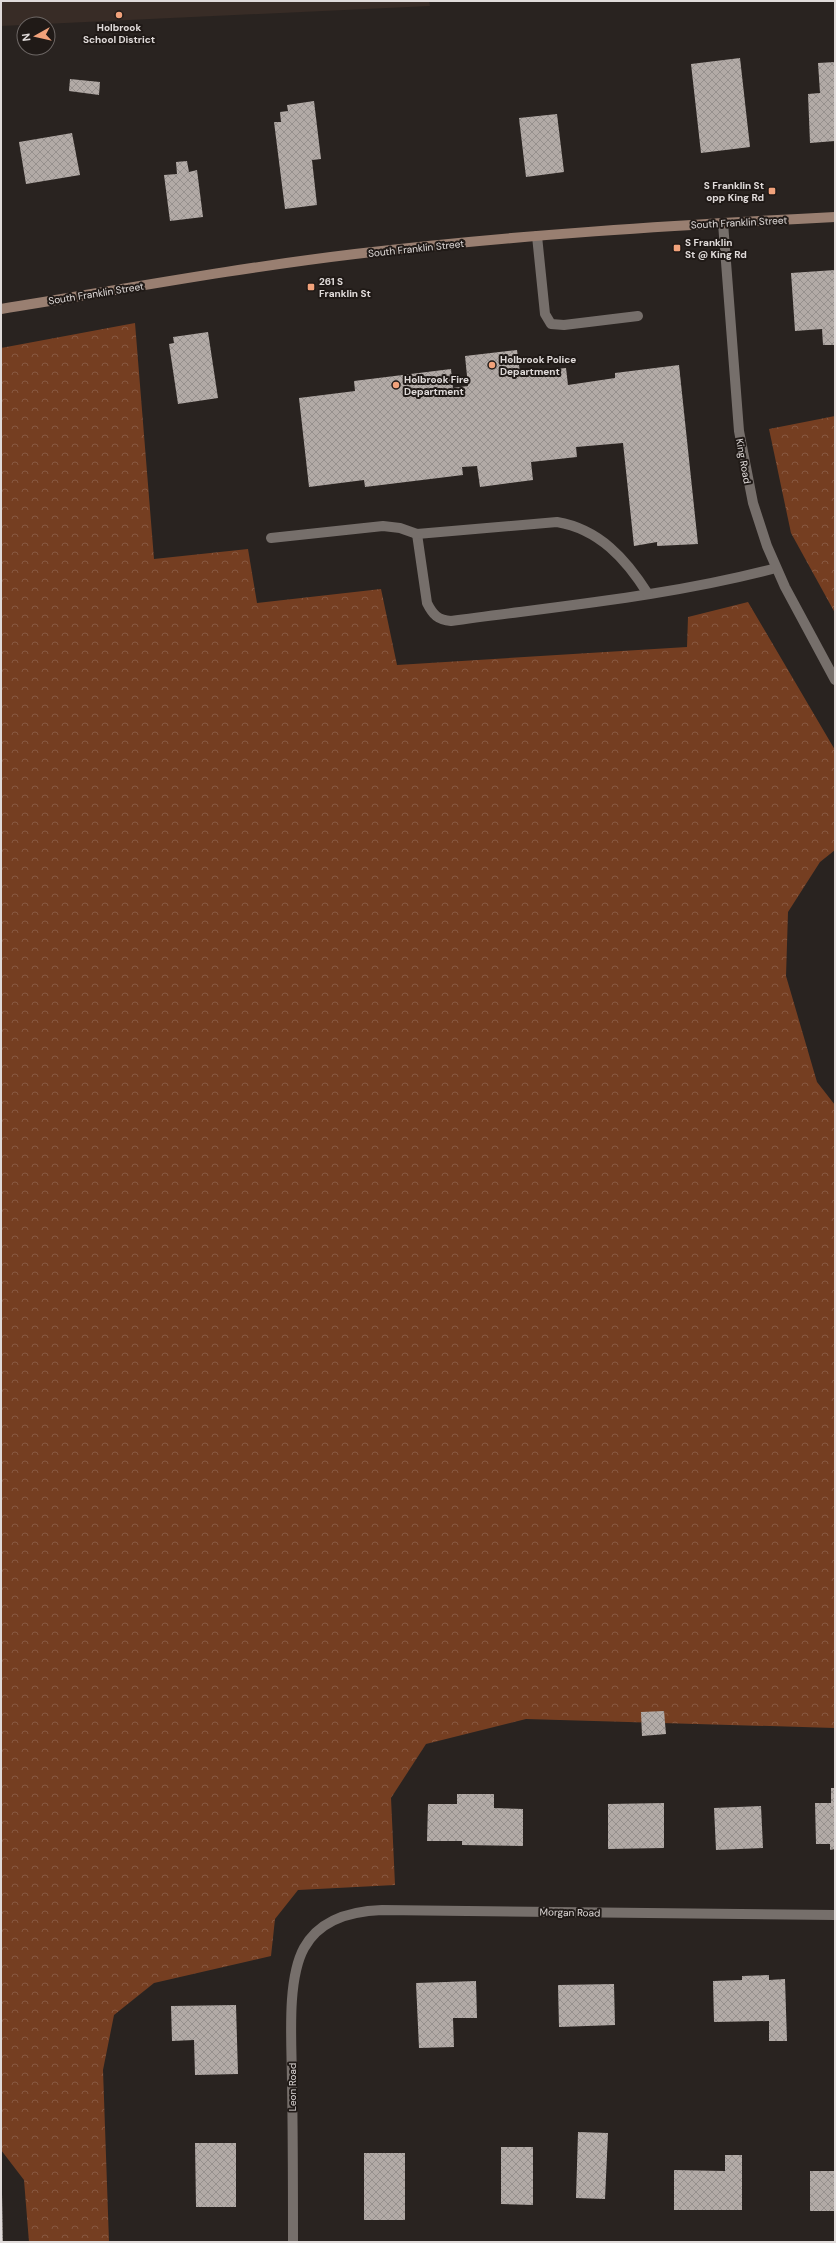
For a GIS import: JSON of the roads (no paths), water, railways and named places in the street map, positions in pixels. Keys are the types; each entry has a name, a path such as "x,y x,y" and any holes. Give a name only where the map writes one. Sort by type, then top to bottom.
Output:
{"main road":[{"name":"South Franklin Street","path":"1,309 290,262 537,236 835,217"}],"street":[{"name":"King Road","path":"723,223 739,431 753,503 766,546 776,568 835,678"},
{"path":"537,236 545,314 551,324 564,325 638,316"},
{"path":"271,538 383,526 400,528 417,534 556,522 574,525 607,545 623,559 648,594"},
{"path":"417,534 427,603 432,613 441,620 451,621 694,587 776,568"},
{"name":"Morgan Road","path":"313,1937 335,1919 366,1911 835,1915"},
{"name":"Leon Road","path":"293,2242 293,1996 298,1961 304,1948 313,1937"}],"place":[{"name":"Holbrook School District","path":"119,15"},
{"name":"S Franklin St opp King Rd","path":"772,191"},
{"name":"S Franklin St @ King Rd","path":"677,248"},
{"name":"261 S Franklin St","path":"311,287"},
{"name":"Holbrook Police Department","path":"492,365"},
{"name":"Holbrook Fire Department","path":"396,385"}]}
